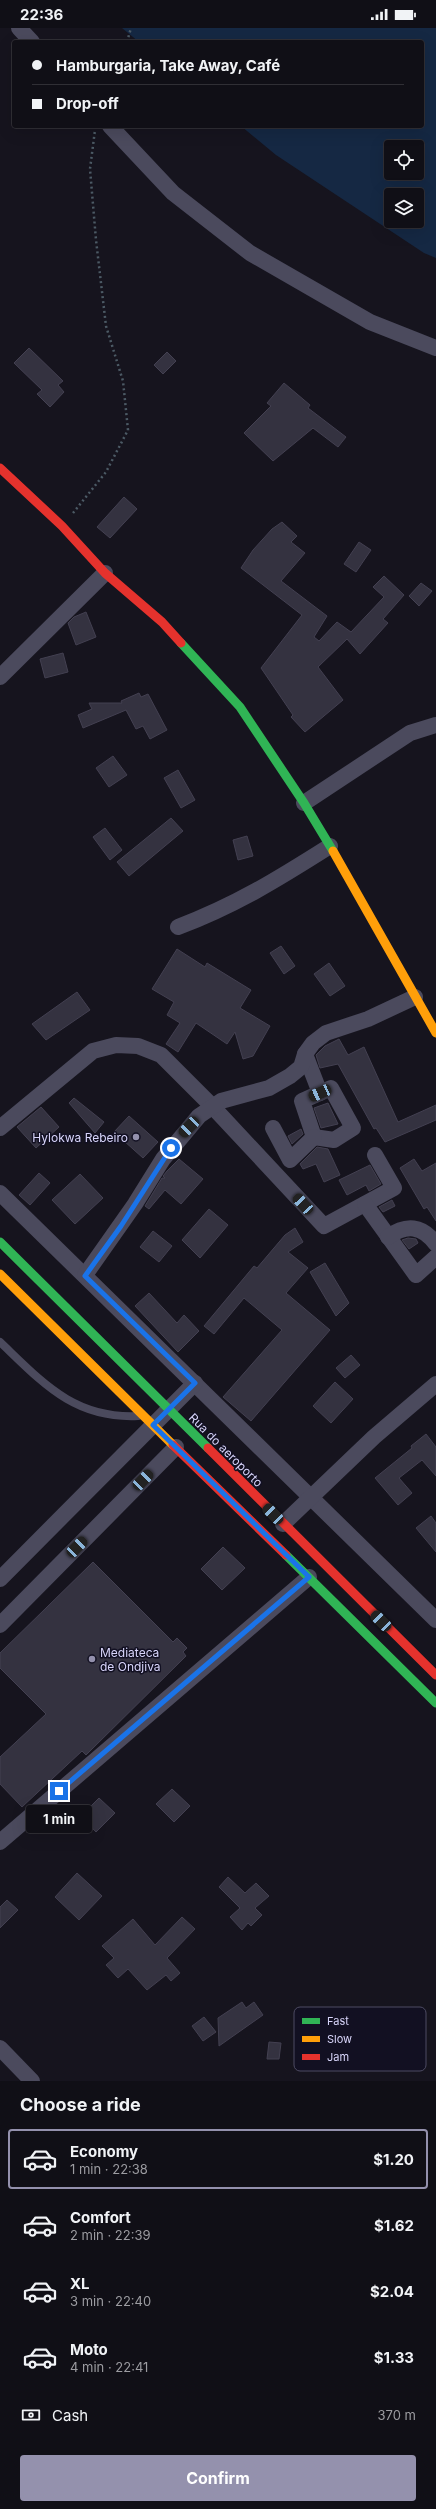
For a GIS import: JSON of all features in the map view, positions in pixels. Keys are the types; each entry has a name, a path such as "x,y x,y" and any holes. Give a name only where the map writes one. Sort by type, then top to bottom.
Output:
{"main road":[{"path":"0,468 62,526 105,573 162,622 240,707 304,803 362,899 415,997 436,1032"},
{"name":"Rua do aeroporto","path":"0,1242 436,1675"},
{"path":"0,1274 436,1703"}],"street":[{"path":"18,28 30,40"},
{"path":"112,128 173,193 250,253 370,322 436,348"},
{"path":"0,677 105,573"},
{"path":"304,803 410,733 436,725"},
{"path":"178,927 219,912 251,895 330,846"},
{"path":"85,1276 128,1215 163,1159 180,1137 212,1106 221,1101 263,1090 279,1082 301,1067 305,1054 313,1043 326,1033 374,1017 415,997"},
{"path":"0,1128 93,1051 116,1044 138,1046 161,1055 212,1106 324,1226 394,1188 376,1155"},
{"path":"305,1054 320,1093"},
{"path":"331,1088 353,1128 334,1140 314,1137 302,1100 331,1088"},
{"path":"273,1128 290,1160 314,1137"},
{"path":"0,1193 436,1620"},
{"path":"365,1204 416,1275 436,1257"},
{"path":"388,1237 400,1229 415,1228 430,1236 436,1244"},
{"path":"0,1579 149,1420 168,1410 195,1383"},
{"path":"283,1524 374,1437 436,1384"},
{"path":"0,1625 176,1447"},
{"path":"0,1842 309,1577"},
{"path":"0,2048 32,2081"}],"lane":[{"path":"0,1342 43,1384 64,1399 118,1417 149,1420"}],"path":[{"path":"128,40 131,28"},
{"path":"62,526 106,472 128,430 123,381 106,326 96,240 90,169 96,128"}],"water":[{"path":"122,28 436,28 436,258 424,253 386,228 424,228 424,188 384,188 384,227 276,155 243,128 424,128 424,40 137,40"}],"building":[{"path":"29,348 63,381 58,385 64,392 50,407 37,394 42,390 14,363"},
{"path":"167,352 176,361 163,374 154,365"},
{"path":"284,383 310,405 308,408 346,437 338,447 313,428 273,461 244,433 271,406 267,403"},
{"path":"124,497 137,509 110,538 97,527"},
{"path":"282,522 297,536 291,542 305,553 281,581 327,616 314,637 319,641 337,622 351,632 384,597 373,587 384,576 404,595 383,619 388,623 360,654 347,639 318,667 343,700 305,732 291,717 293,715 261,668 302,615 241,568 253,550 272,529"},
{"path":"359,542 371,550 356,572 344,564"},
{"path":"421,583 432,591 419,606 409,596"},
{"path":"86,612 96,637 76,645 68,623 74,617"},
{"path":"63,653 68,672 45,678 40,659"},
{"path":"139,693 141,697 148,694 167,730 150,739 143,726 136,729 126,710 83,728 78,715 92,709 89,703 122,703 121,701"},
{"path":"113,756 127,775 109,787 96,768"},
{"path":"178,770 195,800 181,808 164,778"},
{"path":"171,818 183,831 129,876 117,862"},
{"path":"105,828 122,850 110,860 93,837"},
{"path":"247,836 253,856 238,860 233,840"},
{"path":"281,946 295,966 284,974 270,953"},
{"path":"177,949 205,967 207,963 251,990 240,1008 270,1026 253,1056 243,1059 235,1032 227,1044 196,1023 178,1052 166,1044 180,1023 167,1015 174,1002 152,989"},
{"path":"329,963 345,986 330,996 314,974"},
{"path":"77,992 90,1010 46,1040 32,1024"},
{"path":"339,1039 348,1055 364,1047 398,1122 436,1105 436,1120 385,1142 376,1128 374,1129 338,1064 320,1068 316,1055 325,1046"},
{"path":"74,1098 104,1122 95,1133 69,1103"},
{"path":"328,1103 338,1124 321,1128 314,1108"},
{"path":"41,1107 59,1127 36,1148 17,1127"},
{"name":"Hylokwa Rebeiro","path":"129,1116 158,1142 143,1158 114,1132"},
{"path":"301,1129 303,1134 292,1144 288,1136"},
{"path":"317,1147 328,1149 340,1175 324,1182 316,1164 303,1169 300,1164"},
{"path":"179,1159 203,1179 181,1204 165,1190 149,1209 145,1206 162,1178 165,1178 163,1176"},
{"path":"414,1159 422,1171 436,1163 436,1221 427,1207 424,1209 400,1168"},
{"path":"370,1165 381,1184 369,1191 366,1185 347,1195 339,1180"},
{"path":"39,1173 50,1183 30,1205 19,1195"},
{"path":"80,1174 103,1198 75,1224 52,1200"},
{"path":"392,1200 395,1206 383,1212 379,1207"},
{"path":"209,1209 228,1225 200,1258 182,1240"},
{"path":"295,1228 303,1242 288,1252 308,1268 286,1293 330,1330 251,1421 223,1397 282,1330 244,1298 214,1334 204,1326 254,1266 257,1268 285,1235"},
{"path":"153,1231 172,1246 159,1262 140,1247"},
{"path":"408,1238 416,1239 418,1243 409,1249 402,1240"},
{"path":"325,1263 349,1303 336,1316 310,1272"},
{"path":"149,1293 177,1323 184,1315 199,1331 178,1352 135,1306"},
{"path":"351,1355 360,1365 345,1378 336,1368"},
{"path":"335,1382 353,1399 331,1423 313,1406"},
{"path":"426,1434 436,1447 436,1476 422,1460 399,1478 412,1493 398,1505 375,1478 412,1448 411,1446"},
{"path":"431,1516 436,1523 436,1552 416,1528"},
{"path":"223,1547 245,1568 222,1590 201,1569"},
{"name":"Mediateca de Ondjiva","path":"93,1562 173,1642 177,1638 187,1648 183,1652 186,1656 86,1755 82,1751 22,1807 0,1784 0,1757 46,1714 0,1668 0,1653"},
{"path":"172,1789 190,1806 174,1822 156,1804"},
{"path":"99,1798 115,1813 96,1832 81,1816"},
{"path":"77,1873 102,1896 79,1920 55,1897"},
{"path":"228,1877 245,1893 256,1883 269,1896 255,1908 262,1915 251,1926 248,1923 242,1930 230,1917 240,1908 219,1887"},
{"path":"7,1900 18,1910 0,1928 0,1907"},
{"path":"182,1917 195,1929 167,1958 180,1973 171,1981 166,1975 147,1990 128,1969 118,1978 106,1965 114,1958 102,1946 133,1919 155,1945"},
{"path":"242,2002 246,2008 254,2002 263,2015 219,2046 218,2018"},
{"path":"204,2017 216,2032 203,2041 192,2026"},
{"path":"269,2042 281,2043 279,2059 267,2059"}],"traffic: fast":[{"path":"181,643 240,707 304,803 333,851"},
{"path":"0,1242 208,1448"},
{"path":"286,1555 436,1703"}],"traffic: slow":[{"path":"333,851 436,1033"},
{"path":"0,1274 173,1445"}],"traffic: jam":[{"path":"0,468 62,526 105,573 162,622 181,643"},
{"path":"173,1445 286,1555"},
{"path":"208,1448 436,1675"}],"place":[{"name":"Hylokwa Rebeiro","path":"136,1137"},
{"name":"Mediateca de Ondjiva","path":"92,1659"}],"route":[{"path":"59,1791 309,1577 153,1425 195,1383 85,1276 136,1204 148,1182 171,1148"}]}
